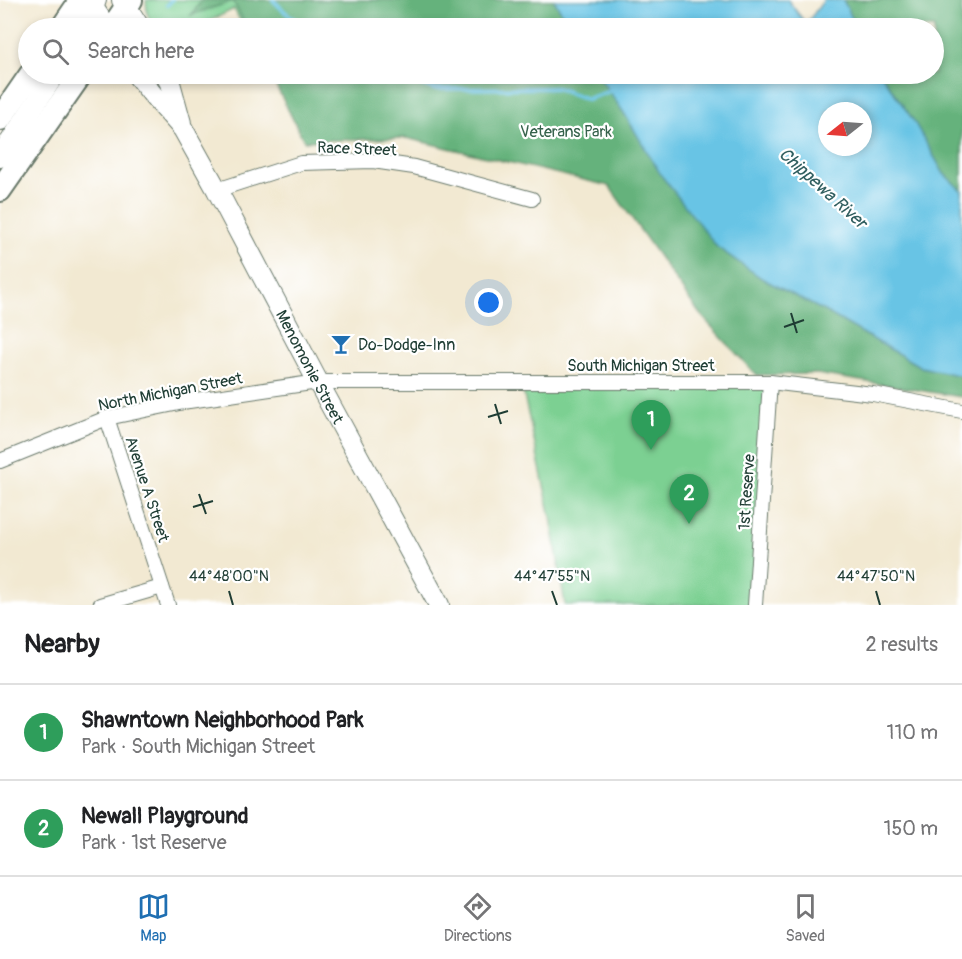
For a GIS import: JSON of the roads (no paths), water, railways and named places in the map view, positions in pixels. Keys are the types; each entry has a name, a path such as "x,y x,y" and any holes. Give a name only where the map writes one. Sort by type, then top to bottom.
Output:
{"main road":[{"path":"79,18 106,2"},
{"path":"92,18 106,2"},
{"path":"106,2 108,18"},
{"path":"106,2 127,18"},
{"path":"0,119 24,84"},
{"path":"0,157 48,84"},
{"path":"0,190 74,84"},
{"name":"Menomonie Street","path":"144,84 183,129 439,605"},
{"name":"Menomonie Street","path":"170,84 183,129"}],"street":[{"name":"Race Street","path":"217,190 301,163 373,161 414,167 532,199"},
{"name":"South Michigan Street","path":"318,382 770,382 873,394 962,411"},
{"name":"North Michigan Street","path":"0,460 107,418 189,401 318,382"},
{"name":"1st Reserve","path":"754,605 770,382"},
{"name":"Avenue A Street","path":"107,418 168,605"},
{"path":"100,605 162,587"}],"water":[{"path":"554,0 788,0 802,18 565,18"},
{"path":"824,0 843,0 852,18 810,18"},
{"name":"Chippewa River","path":"604,84 888,84 913,120 944,174 962,191 962,376 921,367 828,313 763,279 717,247 661,175"}],"waterway":[{"path":"167,5 172,0"},
{"path":"273,0 293,18"},
{"path":"421,84 433,89 557,88 587,99 613,90"}],"place":[{"name":"Do-Dodge-Inn","path":"341,344"},
{"name":"Shawntown Neighborhood Park","path":"651,450"},
{"name":"Newall Playground","path":"689,524"}],"park label":[{"name":"Veterans Park","path":"566,131"}]}
